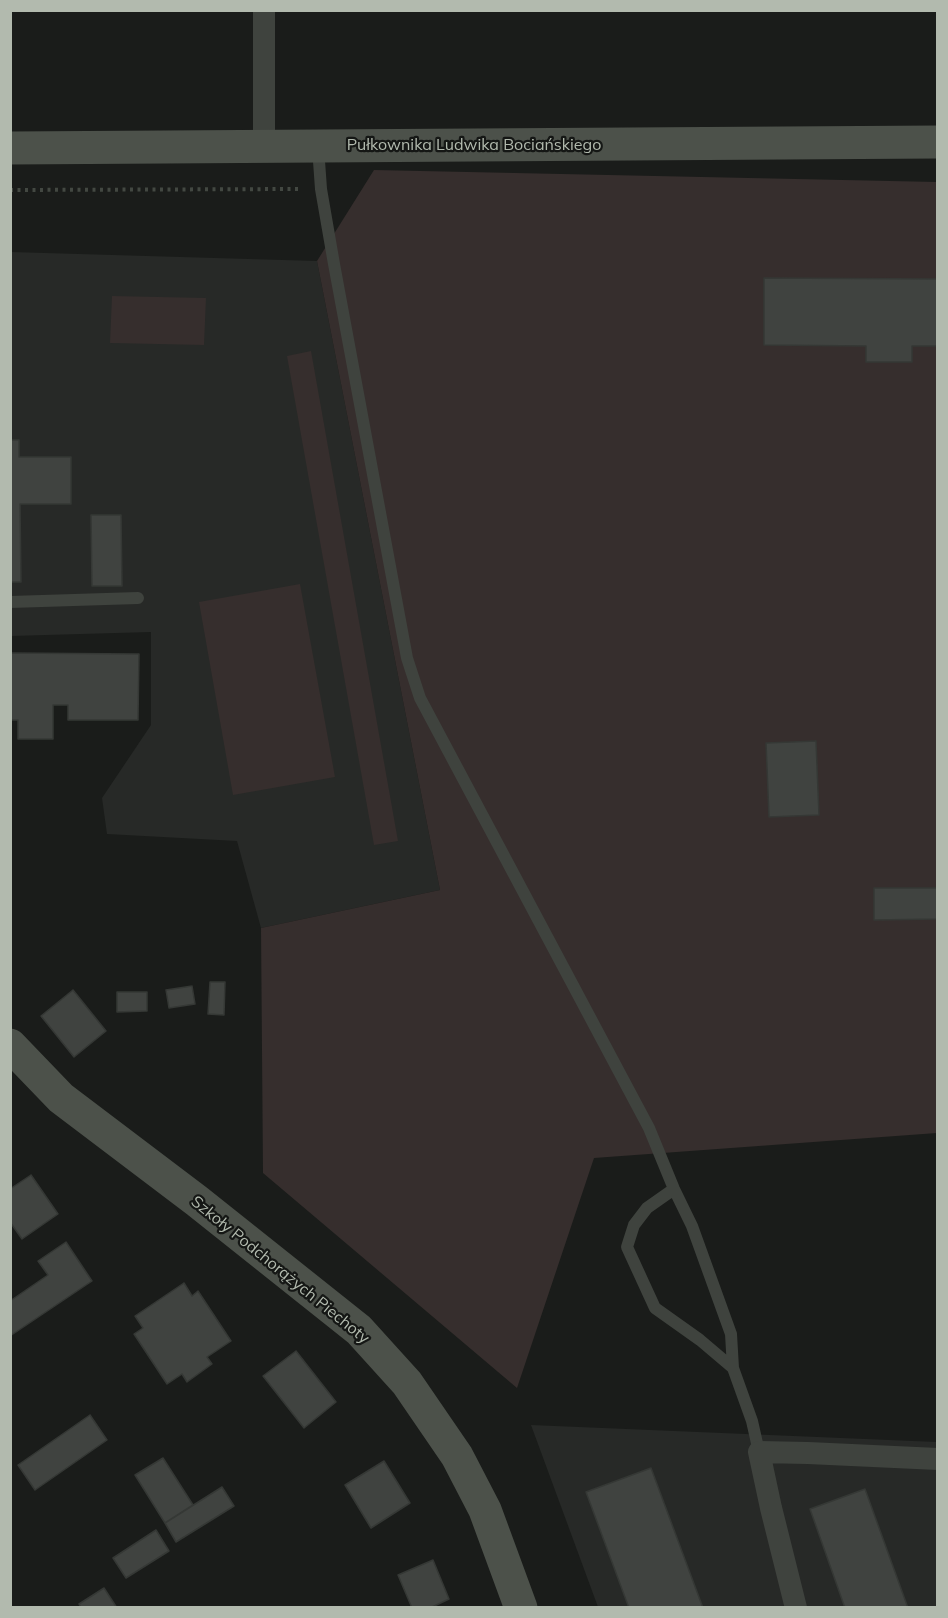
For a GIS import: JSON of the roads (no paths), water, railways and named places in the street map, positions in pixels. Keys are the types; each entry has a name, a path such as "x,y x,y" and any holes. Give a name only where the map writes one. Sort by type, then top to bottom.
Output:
{"street":[{"path":"264,10 264,146"},
{"name":"Pułkownika Ludwika Bociańskiego","path":"10,148 938,142"},
{"name":"Szkoły Podchorążych Piechoty","path":"10,1046 61,1098 197,1201 359,1330 407,1383 457,1456 485,1510 521,1608"},
{"path":"796,1608 759,1452 938,1459"}],"lane":[{"path":"318,146 321,189 405,646 420,698 649,1128 692,1226 731,1334 733,1368 752,1421 759,1452"},
{"path":"10,602 138,598"},
{"path":"674,1189 647,1208 634,1225 627,1247 655,1308 700,1340 733,1368"}]}
